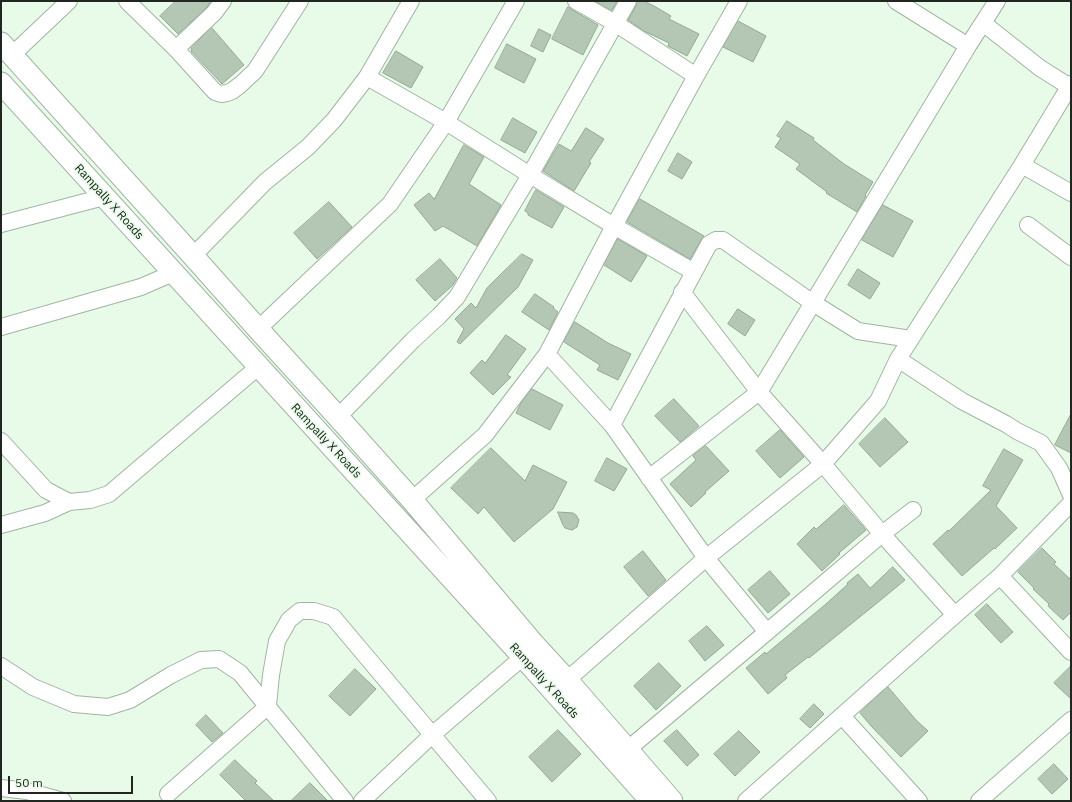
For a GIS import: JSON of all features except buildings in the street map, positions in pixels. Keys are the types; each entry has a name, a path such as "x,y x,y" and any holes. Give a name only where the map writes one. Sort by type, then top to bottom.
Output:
{"main road":[{"path":"6,49 412,500 532,642 672,801"},
{"name":"Rampally X Roads","path":"1,83 258,367 523,656 651,801"},
{"path":"282,392 302,378"}],"street":[{"path":"6,49 69,1"},
{"path":"127,1 176,49 216,92 221,94 227,93 240,85 255,71 300,1"},
{"path":"176,49 214,13 223,1"},
{"path":"193,256 265,182 308,147 334,120 367,77 411,1"},
{"path":"258,329 390,204 446,122 516,1"},
{"path":"576,1 615,23 696,76"},
{"path":"338,417 457,297 530,175 628,1"},
{"path":"412,500 485,435 547,354 614,226 739,1"},
{"path":"896,1 968,46"},
{"path":"649,478 760,392 968,46 997,1"},
{"path":"567,680 706,558 823,464 878,400 898,359 910,339 1022,165 1070,86 1040,68 983,23"},
{"path":"367,77 446,122 614,226 694,272"},
{"path":"1022,165 1071,194"},
{"path":"1,224 104,197"},
{"path":"1028,224 1071,256"},
{"path":"612,425 682,292 709,244 716,240 723,240 813,303 858,331 910,339"},
{"path":"1,327 141,287 173,273"},
{"path":"682,292 760,392 882,534 955,615"},
{"path":"547,354 612,425 706,558 767,632"},
{"path":"898,359 962,401 1041,444 1059,468 1071,495"},
{"path":"1,525 45,513 69,502 90,500 109,494 258,367"},
{"path":"1,442 46,490 69,502"},
{"path":"746,801 1000,576 1071,503"},
{"path":"627,750 882,534 913,510"},
{"path":"1000,576 1071,652"},
{"path":"168,794 268,706 276,641 289,620 300,612 314,610 333,617 488,801"},
{"path":"362,801 432,735 523,656"},
{"path":"1,666 33,687 74,704 108,707 130,700 171,675 201,660 219,659 240,672 345,801"},
{"path":"842,716 919,801"},
{"path":"979,801 1071,720"},
{"path":"1,788 27,791 63,801"}]}
